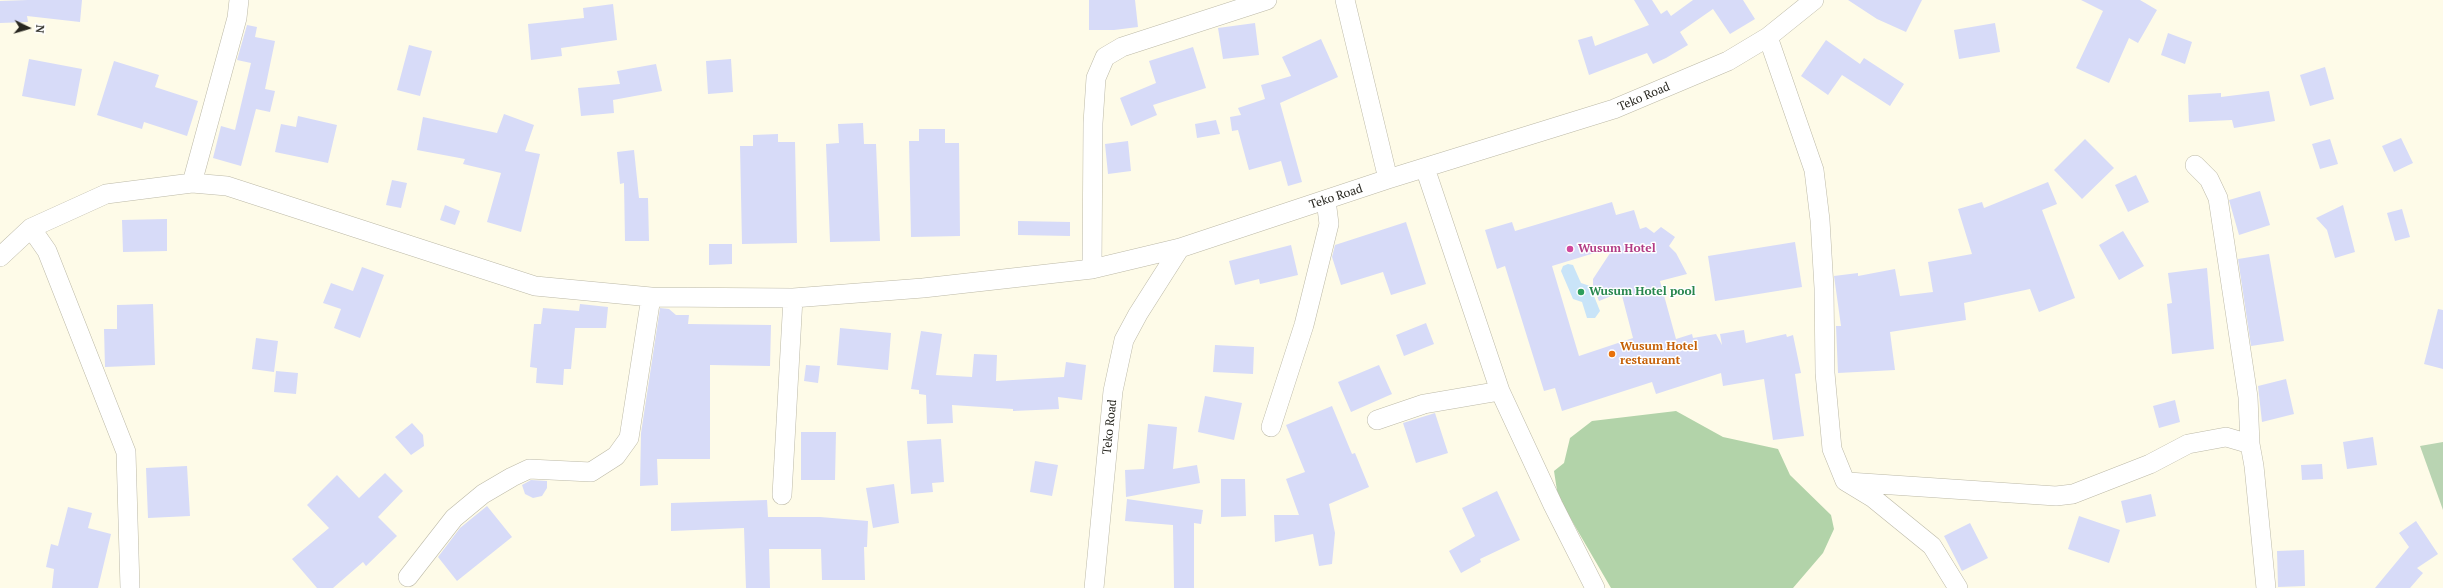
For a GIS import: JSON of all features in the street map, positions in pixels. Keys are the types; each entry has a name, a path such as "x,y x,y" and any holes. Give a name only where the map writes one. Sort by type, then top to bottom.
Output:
{"street":[{"path":"192,183 237,18 239,0"},
{"path":"1092,269 1095,85 1096,78 1105,57 1122,47 1267,0"},
{"path":"1345,0 1388,179"},
{"name":"Teko Road","path":"1094,588 1113,390 1124,340 1138,314 1180,248 1388,179 1614,109 1728,61 1768,37 1814,0"},
{"path":"1768,37 1814,170 1820,220 1824,288 1828,416 1832,448 1845,481 1878,503 1932,546 1958,588"},
{"path":"2195,165 2209,179 2218,198 2248,397 2250,444 2254,466 2266,588"},
{"path":"1425,168 1500,391 1553,505 1595,588"},
{"path":"0,256 31,228 106,194 192,183 227,186 535,286 651,296 793,298 923,288 1092,269 1180,248"},
{"path":"1271,427 1304,325 1329,224 1326,200"},
{"path":"31,228 47,251 126,452 130,588"},
{"path":"408,577 454,518 483,494 512,477 529,469 591,472 616,456 629,438 651,296"},
{"path":"782,495 793,298"},
{"path":"1377,420 1424,404 1500,391"},
{"path":"1845,481 2056,496 2073,494 2150,464 2188,444 2226,437 2250,444"}],"green space":[{"path":"1676,411 1723,437 1778,449 1790,475 1831,515 1834,529 1823,553 1793,588 1611,588 1558,497 1554,471 1564,463 1570,438 1592,421"},
{"path":"2443,442 2443,510 2420,446"}],"water":[{"name":"Wusum Hotel pool","path":"1568,264 1573,265 1581,283 1590,286 1600,311 1595,318 1587,318 1582,302 1573,299 1561,271 1563,266"}],"building":[{"path":"82,0 80,22 27,16 28,22 0,23 0,1"},
{"path":"1089,0 1135,0 1138,27 1114,30 1089,30"},
{"path":"1634,0 1652,0 1661,14 1667,10 1671,16 1693,0 1743,0 1755,19 1730,34 1713,9 1680,32 1688,45 1666,58 1653,64 1647,53 1589,75 1578,40 1592,36 1595,46 1649,25"},
{"path":"1848,0 1922,0 1906,32 1877,19"},
{"path":"2081,0 2140,0 2157,10 2138,43 2129,38 2109,83 2076,68 2103,11"},
{"path":"613,4 617,40 561,48 562,56 531,60 528,24 584,18 583,8"},
{"path":"1255,23 1259,55 1223,59 1218,28"},
{"path":"1995,23 2000,52 1959,59 1954,30"},
{"path":"247,25 257,27 255,37 275,41 265,89 275,91 270,112 256,109 241,166 213,158 221,126 235,130 251,63 237,60"},
{"path":"2168,33 2192,42 2185,64 2161,55"},
{"path":"1321,39 1338,77 1280,103 1302,182 1288,186 1281,161 1249,170 1238,130 1232,131 1230,117 1241,115 1238,108 1265,99 1261,85 1291,76 1282,57"},
{"path":"1826,40 1860,64 1864,58 1904,84 1890,106 1842,75 1828,95 1801,76"},
{"path":"409,45 432,51 420,96 397,90"},
{"path":"1193,47 1206,88 1153,105 1157,115 1131,126 1120,98 1156,83 1149,61"},
{"path":"29,59 82,69 75,106 22,96"},
{"path":"731,59 733,92 708,94 706,61"},
{"path":"114,61 159,75 155,87 198,101 187,136 144,122 142,129 97,115"},
{"path":"656,64 662,91 613,100 614,113 581,116 578,88 620,84 617,71"},
{"path":"2325,67 2334,99 2310,106 2300,75"},
{"path":"2269,91 2275,121 2234,128 2232,120 2189,122 2188,95 2221,93 2221,97"},
{"path":"504,114 534,125 525,151 540,154 521,232 487,222 501,173 463,164 465,159 417,150 423,117 497,133"},
{"path":"298,116 337,125 328,163 275,152 281,124 296,127"},
{"path":"1216,120 1220,134 1197,138 1195,124"},
{"path":"863,123 864,144 876,144 880,241 830,242 826,144 839,143 838,124"},
{"path":"919,129 945,129 945,143 959,143 960,236 911,237 909,141 919,141"},
{"path":"778,134 778,142 795,142 797,243 742,244 740,146 753,146 753,135"},
{"path":"2401,138 2413,163 2394,172 2382,146"},
{"path":"2085,139 2114,168 2082,199 2054,170"},
{"path":"2330,139 2338,164 2320,169 2312,144"},
{"path":"1128,141 1131,171 1108,174 1105,144"},
{"path":"634,150 639,198 648,198 649,241 625,241 624,183 620,184 617,152"},
{"path":"2136,175 2149,202 2128,212 2115,185"},
{"path":"392,180 407,183 401,208 386,205"},
{"path":"2048,182 2057,204 2042,210 2075,298 2039,312 2030,289 1964,303 1966,320 1890,332 1895,370 1838,373 1836,326 1841,326 1834,276 1858,273 1858,276 1895,269 1900,296 1933,292 1928,262 1972,254 1958,209 1982,202 1984,208"},
{"path":"2260,191 2270,225 2239,235 2229,200"},
{"path":"1612,202 1616,215 1634,210 1640,229 1646,227 1654,233 1661,227 1675,237 1669,246 1676,253 1687,274 1660,281 1676,339 1692,334 1693,338 1716,334 1722,345 1720,334 1744,330 1746,343 1786,334 1787,337 1793,335 1801,373 1795,374 1804,436 1773,440 1764,379 1723,386 1721,373 1656,394 1652,382 1562,411 1555,388 1544,391 1505,266 1497,269 1485,230 1512,222 1515,231","holes":["1614,247 1593,279 1593,286 1599,301 1621,292 1633,338 1579,356 1552,266"]},
{"path":"445,205 460,211 455,225 440,220"},
{"path":"2343,205 2355,252 2335,258 2327,230 2316,218"},
{"path":"2402,209 2410,237 2395,241 2387,213"},
{"path":"167,219 167,251 123,252 122,220"},
{"path":"1018,221 1070,222 1070,236 1018,235"},
{"path":"1406,222 1426,284 1391,295 1383,272 1341,285 1332,257 1335,245"},
{"path":"2123,231 2144,266 2119,280 2099,245"},
{"path":"1795,242 1802,287 1715,301 1708,256"},
{"path":"709,244 732,244 732,264 709,265"},
{"path":"1291,245 1298,275 1260,284 1259,279 1235,285 1229,261"},
{"path":"2269,254 2284,341 2251,346 2238,259"},
{"path":"362,267 384,275 360,338 334,328 341,309 323,303 331,283 353,291"},
{"path":"2207,268 2214,349 2172,354 2167,304 2172,303 2168,273"},
{"path":"153,304 155,365 105,367 104,329 117,329 117,305"},
{"path":"580,304 608,307 606,328 575,328 571,369 564,369 563,385 536,383 537,368 530,367 534,324 541,324 543,308 579,311"},
{"path":"660,308 669,309 676,315 689,315 688,324 771,325 770,366 710,365 710,459 657,459 658,485 640,486 641,433"},
{"path":"2438,309 2443,310 2443,369 2424,364"},
{"path":"1426,323 1434,344 1404,356 1396,335"},
{"path":"840,328 891,333 888,370 837,365"},
{"path":"921,331 942,334 936,375 972,377 974,354 997,355 996,381 1064,377 1066,362 1086,365 1082,400 1058,397 1059,409 1013,411 1013,409 952,405 953,423 927,424 926,395 919,394 919,390 911,389"},
{"path":"256,338 278,341 274,372 252,369"},
{"path":"1215,345 1254,347 1253,374 1213,372"},
{"path":"806,365 820,366 818,383 804,381"},
{"path":"1379,365 1392,394 1351,412 1338,382"},
{"path":"276,371 298,373 296,394 274,392"},
{"path":"2286,379 2294,414 2262,422 2258,386"},
{"path":"1205,396 1242,403 1234,440 1198,432"},
{"path":"2175,400 2180,422 2159,428 2153,406"},
{"path":"1332,406 1352,454 1355,453 1369,487 1329,504 1335,533 1332,564 1319,566 1313,534 1275,542 1274,515 1299,515 1286,479 1305,472 1286,425"},
{"path":"1435,413 1448,453 1416,463 1403,423"},
{"path":"412,423 423,435 424,446 411,455 395,437"},
{"path":"1148,424 1177,427 1173,469 1197,465 1200,483 1126,497 1125,470 1144,469"},
{"path":"801,432 836,432 835,480 801,480"},
{"path":"2373,437 2377,465 2347,469 2343,442"},
{"path":"941,439 944,482 932,483 933,492 911,494 907,441"},
{"path":"1035,461 1058,465 1052,496 1030,492"},
{"path":"2322,464 2323,479 2302,480 2301,465"},
{"path":"187,466 190,516 148,518 146,468"},
{"path":"385,473 403,491 378,517 397,536 366,566 363,562 333,588 317,588 292,559 329,528 307,505 337,475 359,498"},
{"path":"1221,479 1245,479 1246,516 1221,517"},
{"path":"531,480 547,481 547,488 542,496 533,498 525,494 522,485"},
{"path":"894,484 899,523 873,528 866,488"},
{"path":"1497,491 1520,540 1480,559 1481,562 1461,573 1449,551 1475,536 1462,508"},
{"path":"2151,494 2156,516 2126,523 2121,501"},
{"path":"1127,499 1203,510 1201,524 1194,523 1194,588 1174,588 1173,525 1125,521"},
{"path":"767,500 768,517 820,517 868,521 867,547 864,547 865,580 822,580 821,549 769,549 770,588 746,588 744,528 671,531 671,503"},
{"path":"487,506 512,537 457,581 438,557 460,528"},
{"path":"68,507 92,513 88,528 111,534 98,588 52,588 54,569 46,567 51,544 58,546"},
{"path":"2079,516 2120,530 2109,563 2068,549"},
{"path":"2416,521 2438,554 2417,568 2423,573 2410,588 2375,588 2409,547 2399,533"},
{"path":"1970,523 1988,558 1962,571 1944,536"},
{"path":"2304,550 2305,586 2278,587 2277,551"}],"place":[{"name":"Wusum Hotel","path":"1570,249"},
{"name":"Wusum Hotel pool","path":"1581,292"},
{"name":"Wusum Hotel restaurant","path":"1612,354"}]}
